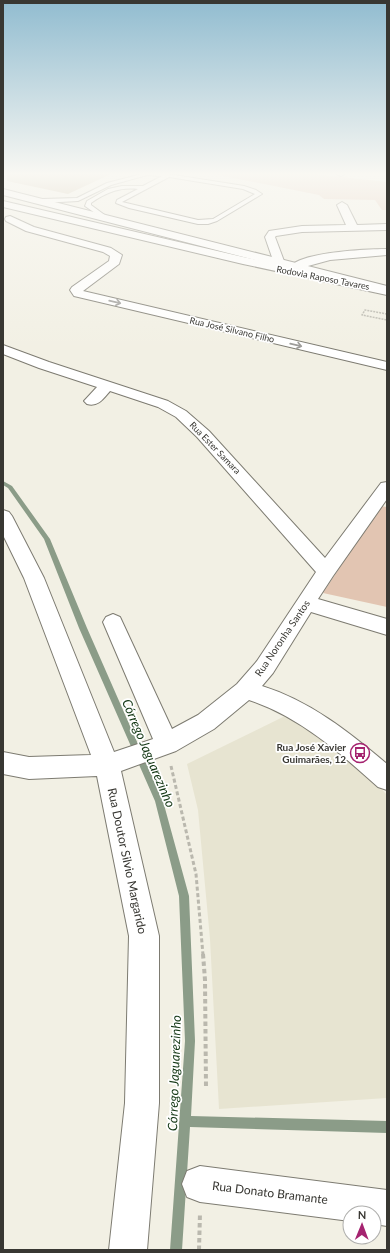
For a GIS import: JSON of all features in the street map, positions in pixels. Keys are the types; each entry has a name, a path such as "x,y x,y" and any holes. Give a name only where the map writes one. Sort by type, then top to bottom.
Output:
{"main road":[{"path":"62,231 125,247"},
{"name":"Rodovia Raposo Tavares","path":"118,231 318,278 387,290"},
{"path":"160,231 387,290"},
{"name":"Rodovia Raposo Tavares","path":"168,255 282,281 387,302"}],"street":[{"name":"Rua José Silvano Filho","path":"39,231 107,250 116,255 115,262 76,290 78,293 387,366"},
{"path":"278,262 270,237 273,233 284,231"},
{"path":"350,231 350,236 355,240"},
{"path":"297,266 328,256 387,252"},
{"name":"Rua Ester Samara","path":"3,349 44,365 163,404 181,414 204,434 326,571"},
{"path":"92,401 107,386"},
{"name":"Rua Noronha Santos","path":"3,763 29,768 113,764 161,746 206,722 245,690 265,667 326,571 384,496"},
{"name":"Rua Doutor Silvio Margarido","path":"3,516 34,578 113,764 144,936 142,1103 128,1250"},
{"path":"306,603 387,627"},
{"path":"113,622 161,746"},
{"path":"245,690 262,695 305,714 330,730 387,778"},
{"name":"Rua Donato Bramante","path":"200,1184 387,1208"}],"path":[{"path":"387,314 365,310 362,315 387,320"},
{"path":"161,746 171,771 196,874 206,980 206,1088"},
{"path":"199,1250 200,1184"}],"shaded area":[{"path":"380,506 387,507 387,607 323,593"},
{"path":"287,715 349,754 387,795 387,1098 219,1109 210,939 198,810 187,764"}],"waterway":[{"name":"Córrego Jaguarezinho","path":"3,483 10,487 47,539 83,628 159,801 184,896 190,1041 176,1250"},
{"path":"185,1121 387,1127"}],"place":[{"name":"Rua José Xavier Guimarães, 12","path":"360,753"}]}
